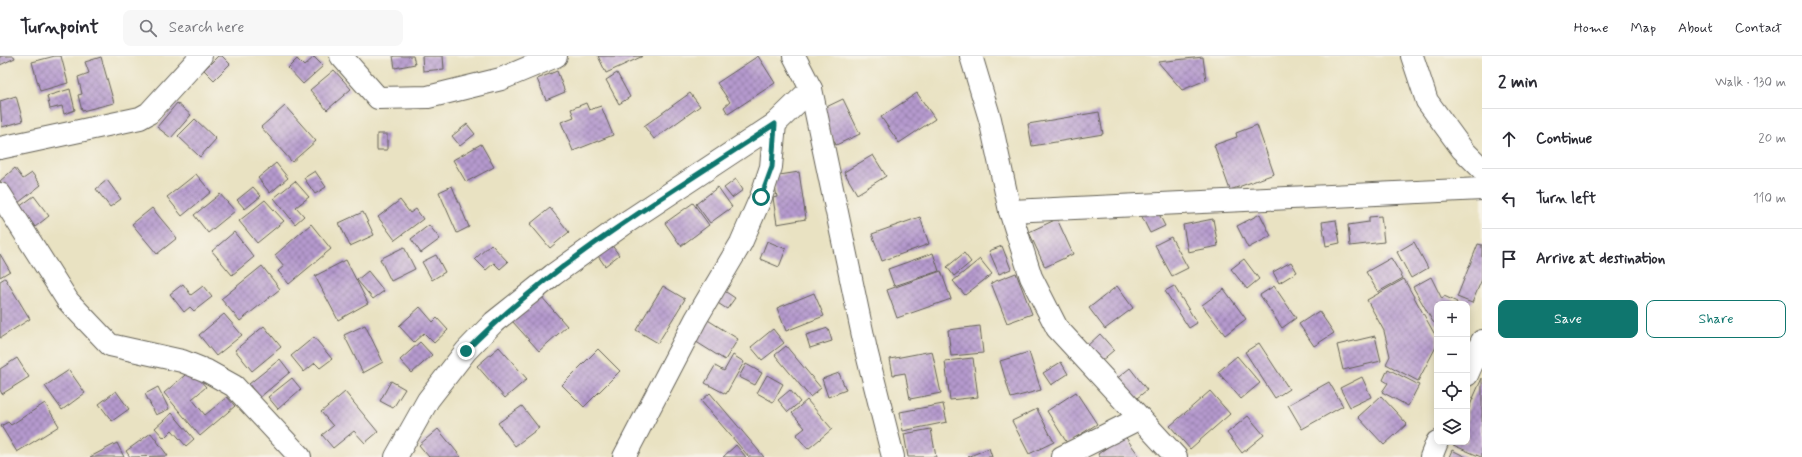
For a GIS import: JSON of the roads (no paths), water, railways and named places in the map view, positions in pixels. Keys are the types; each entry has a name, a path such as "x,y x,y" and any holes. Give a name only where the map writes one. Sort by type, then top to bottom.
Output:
{"street":[{"path":"0,148 140,118 149,113 201,56"},
{"path":"341,56 378,98 428,97 501,79 556,56"},
{"path":"794,56 811,89 866,350 893,457"},
{"path":"971,56 990,119 1010,211 1031,277 1057,328 1176,457"},
{"path":"1412,56 1427,102 1462,149 1482,169"},
{"path":"396,457 428,400 466,351 494,322 552,275 627,222 775,124 811,89"},
{"path":"624,457 696,319 741,243 772,167 775,124"},
{"path":"1010,211 1482,189"},
{"path":"0,194 68,301 110,345 182,361 207,371 234,386 300,457"},
{"path":"1468,373 1482,341"},
{"path":"1062,457 1140,418"},
{"path":"1431,457 1436,445"}]}
